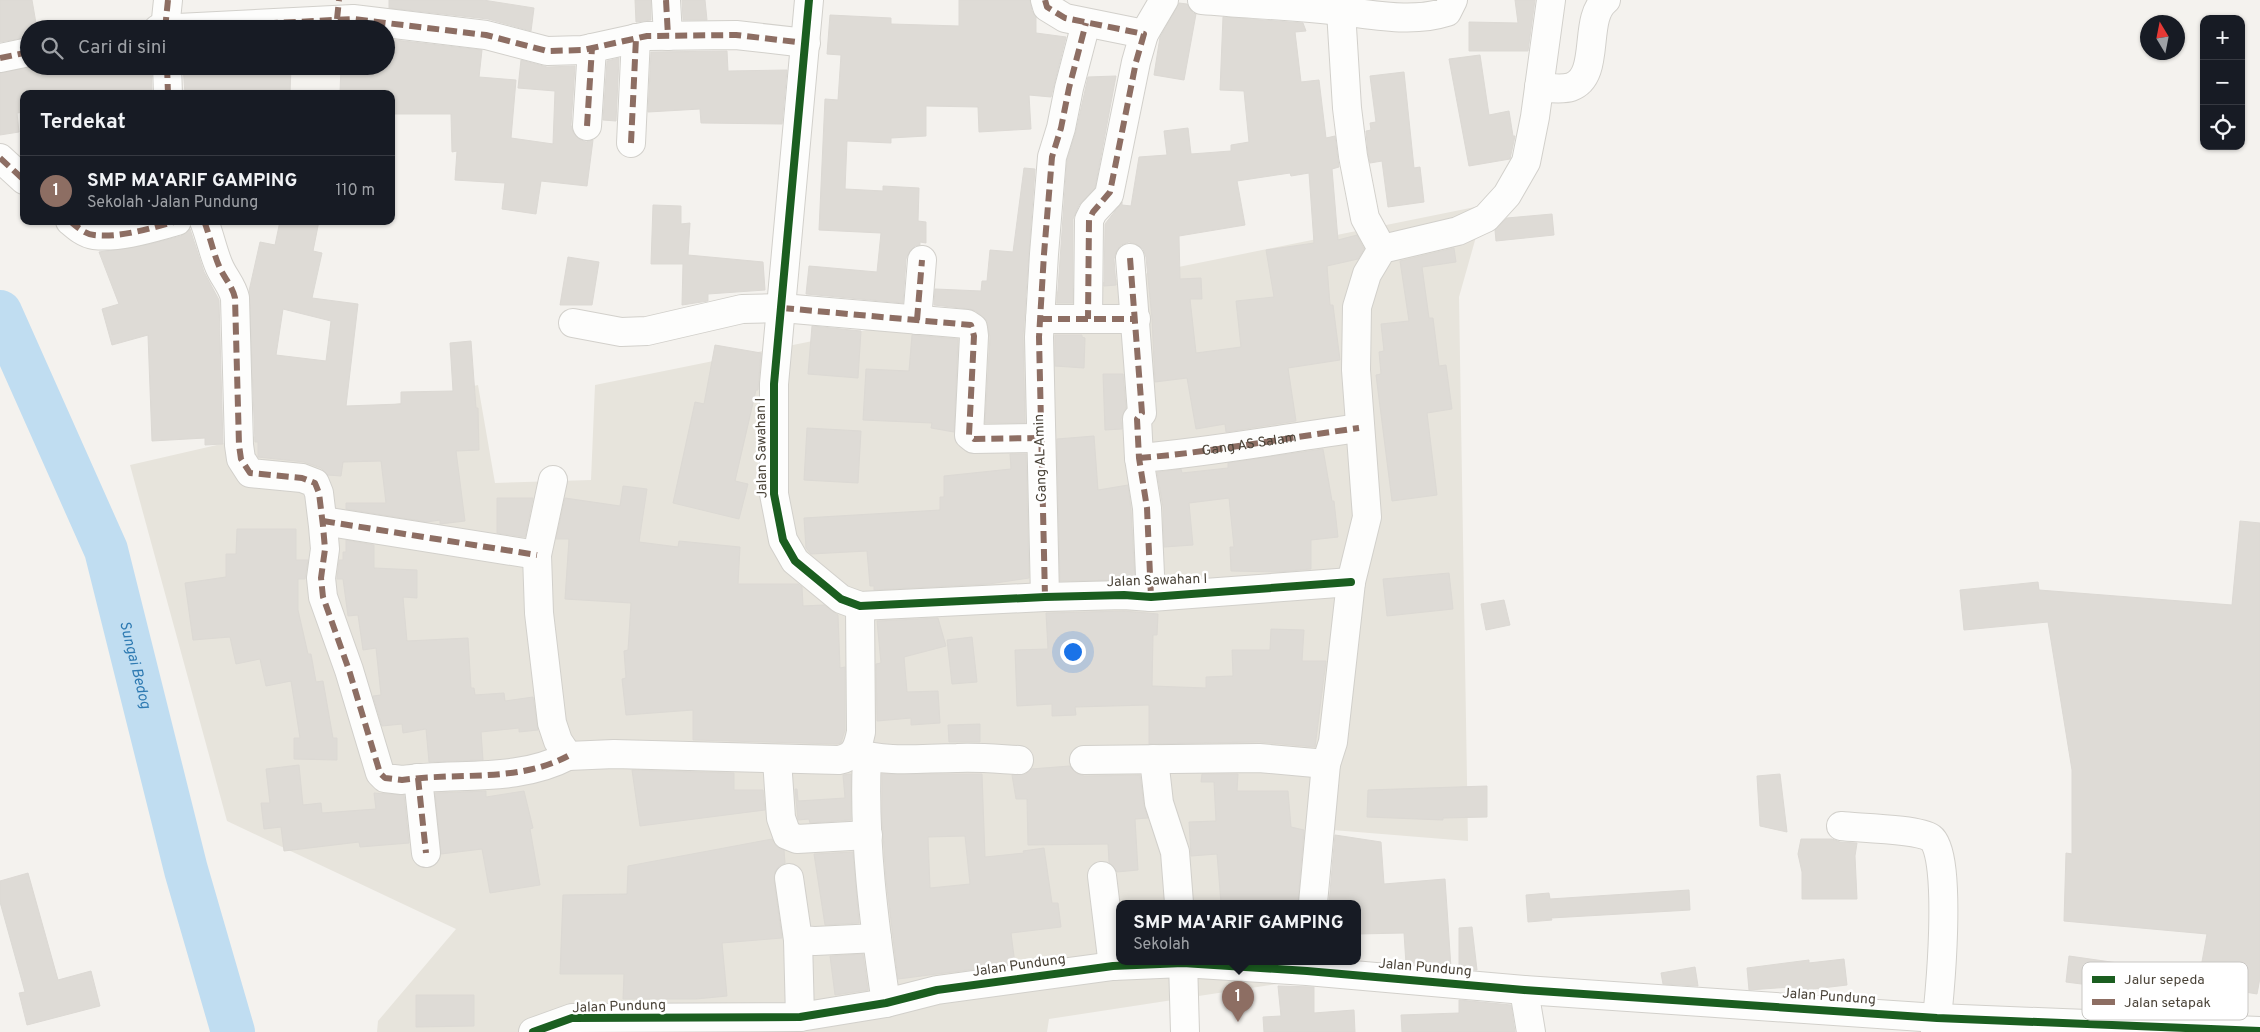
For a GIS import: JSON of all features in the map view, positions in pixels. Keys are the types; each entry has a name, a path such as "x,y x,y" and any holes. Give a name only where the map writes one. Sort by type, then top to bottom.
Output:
{"street":[{"path":"164,20 168,0"},
{"path":"666,0 668,36"},
{"name":"Jalan Sawahan I","path":"809,0 774,384 774,494 783,540 795,561 841,599 860,606 1045,597 1124,595 1151,597 1350,582"},
{"path":"1045,0 1047,7 1065,18 1144,34"},
{"path":"1088,319 1090,220 1093,212 1109,195 1136,62 1144,34 1164,0"},
{"path":"1202,0 1263,3 1396,18 1436,16 1447,12 1453,0"},
{"path":"1313,900 1326,764 1333,742 1350,582 1367,517 1356,370 1357,306 1367,274 1382,249 1458,232 1486,218 1507,196 1526,162 1552,0"},
{"path":"1539,88 1569,88 1580,82 1587,67 1598,10 1606,0"},
{"path":"237,20 338,9 486,35 547,51 592,48 636,38 668,36 736,35 806,43"},
{"path":"1341,11 1347,108 1353,156 1364,218 1382,249"},
{"name":"Gang AL Amin","path":"1045,597 1040,438 1040,319 1052,157 1061,128 1086,23"},
{"path":"631,143 636,38"},
{"path":"587,126 592,48"},
{"path":"0,58 20,54"},
{"path":"167,75 168,90"},
{"path":"0,158 20,176"},
{"path":"75,225 93,235 138,231 161,225"},
{"path":"206,225 218,263 232,286 235,298 238,426 241,458 250,473 302,478 314,483 319,493 325,549 320,578 323,597 349,670 375,760 380,773 385,778 402,780 514,774 550,765 568,756 614,754 777,760 839,760 860,755 902,760 958,758 1019,760"},
{"path":"1130,258 1142,413 1137,419 1139,458 1147,508 1151,597"},
{"path":"917,320 922,260"},
{"path":"573,323 621,332 647,331 727,312 782,308 967,324 973,328 969,435 974,439 1040,438"},
{"path":"1040,319 1136,319"},
{"name":"Gang AS Salam","path":"1139,458 1194,454 1282,438 1359,428"},
{"path":"553,480 537,555 539,613 552,723 558,741 568,756"},
{"path":"323,521 537,555"},
{"path":"860,606 861,732 858,745 866,788 876,938 886,1003"},
{"path":"1084,760 1259,758 1326,764"},
{"path":"1154,759 1159,803 1175,852 1179,900"},
{"path":"777,760 781,818 786,836 797,839 868,835"},
{"path":"418,778 426,853"},
{"path":"1841,826 1909,832 1930,837 1936,843 1943,877 1941,997 1936,1025"},
{"path":"1102,876 1113,966"},
{"path":"789,878 798,940 800,1017"},
{"path":"798,940 876,938"},
{"name":"Jalan Pundung","path":"533,1032 572,1018 800,1017 886,1003 937,990 1130,965"},
{"path":"1183,965 1185,1032"},
{"name":"Jalan Pundung","path":"1276,965 1307,966 1524,990 1936,1025 2260,1031"},
{"path":"1524,990 1531,1032"}],"shaded area":[{"path":"1485,205 1459,297 1468,841 1308,828 1294,900 1116,900 1116,965 1281,965 1277,984 1049,1019 1047,1032 377,1032 378,1021 456,929 227,821 130,465 478,385 495,483 591,480 595,385"}],"building":[{"path":"0,0 32,0 35,20 20,20 20,39 0,42"},
{"path":"389,0 483,0 534,8 531,31 488,19 389,8"},
{"path":"635,0 651,0 651,20 636,22"},
{"path":"682,0 705,0 707,20 683,20"},
{"path":"959,0 1030,0 1032,11 1036,17 1036,33 1066,37 1051,97 1029,95 1031,129 979,132 978,107 926,106 926,136 891,138 891,143 847,141 845,189 883,191 883,186 919,188 918,221 926,222 926,243 920,242 920,245 915,246 909,252 906,259 903,303 806,294 809,266 877,272 881,233 819,230 825,99 838,100 841,55 827,54 830,15 891,18 891,24 959,26"},
{"path":"1515,0 1535,0 1528,51 1469,51 1469,22 1518,23"},
{"path":"1179,3 1187,4 1193,13 1196,14 1184,80 1154,75 1160,37"},
{"path":"1223,17 1303,23 1306,31 1295,32 1301,82 1319,80 1326,138 1335,136 1339,167 1332,169 1338,240 1357,235 1364,249 1358,259 1327,266 1330,305 1333,305 1340,360 1288,368 1296,421 1226,432 1225,424 1196,429 1187,378 1155,382 1152,319 1146,257 1143,249 1129,242 1121,245 1114,259 1116,285 1104,286 1105,224 1122,202 1122,205 1131,206 1139,157 1167,155 1164,131 1188,128 1191,154 1231,151 1231,145 1249,142 1244,91 1220,90","holes":["1290,173 1291,176 1309,173 1314,243 1266,250 1274,297 1236,301 1241,347 1196,353 1190,299 1202,299 1201,278 1180,279 1179,236 1245,225 1237,181"]},
{"path":"395,40 482,50 479,77 516,80 511,138 553,144 555,91 518,88 521,60 547,67 575,66 571,125 573,132 579,139 586,142 593,140 587,186 541,181 536,214 502,209 505,183 455,180 457,151 452,152 451,114 395,114 395,90 340,90 341,75 395,75"},
{"path":"727,51 728,71 787,70 782,124 701,123 700,109 648,112 651,52"},
{"path":"1480,55 1489,115 1509,111 1513,136 1515,136 1510,159 1469,166 1449,59"},
{"path":"619,58 616,121 603,120 607,61"},
{"path":"20,69 20,75 151,75 152,90 20,90 20,113 17,113 19,132 0,135 0,73"},
{"path":"1404,72 1414,168 1420,167 1424,202 1388,207 1382,161 1370,163 1368,154 1366,131 1371,130 1370,123 1376,122 1370,76"},
{"path":"184,75 291,75 290,90 185,90"},
{"path":"1116,76 1095,188 1079,205 1073,219 1073,303 1057,303 1067,160 1076,131 1088,77"},
{"path":"1024,168 1035,169 1023,336 1025,423 985,423 990,337 986,320 976,311 934,305 935,289 981,291 982,281 987,281 990,250 1013,252"},
{"path":"653,205 681,206 681,224 690,223 688,255 763,262 765,290 708,294 708,301 682,305 683,264 651,264"},
{"path":"1552,214 1554,235 1496,241 1495,230 1507,218"},
{"path":"279,225 318,225 313,251 322,253 312,298 358,304 346,406 401,404 401,392 453,391 450,343 471,341 476,408 478,408 479,450 456,451 465,521 440,524 440,520 427,522 346,509 346,503 386,503 381,461 343,462 341,476 328,475 321,468 304,462 258,457 258,442 255,442 249,291 260,242 275,245","holes":["283,309 331,321 326,361 276,355"]},
{"path":"190,229 204,272 219,300 223,444 205,445 205,438 152,441 148,335 112,345 102,309 119,304 99,252 150,244 181,236"},
{"path":"1454,248 1456,262 1422,267 1429,318 1433,318 1439,366 1446,365 1452,409 1427,413 1437,495 1392,501 1376,375 1381,374 1379,352 1384,351 1381,324 1409,321 1400,261"},
{"path":"568,257 599,262 592,305 560,305"},
{"path":"812,326 861,331 858,378 808,374"},
{"path":"912,335 958,339 954,432 931,428 932,423 863,420 866,369 909,371"},
{"path":"1055,335 1082,335 1085,338 1084,368 1055,366"},
{"path":"715,345 761,353 758,390 756,390 735,481 748,484 739,519 673,503 695,402 704,404"},
{"path":"1103,374 1123,374 1126,408 1121,419 1122,429 1105,430"},
{"path":"807,428 861,431 858,483 804,480"},
{"path":"1094,436 1098,490 1128,485 1135,580 1060,581 1057,439"},
{"path":"1323,449 1332,501 1334,501 1338,537 1311,540 1311,569 1279,572 1231,571 1230,547 1234,547 1229,498 1189,503 1193,545 1164,547 1163,507 1157,472 1181,469 1182,473 1228,468 1228,463"},
{"path":"1010,454 1026,454 1029,578 989,584 874,590 874,586 870,586 867,551 811,554 806,548 804,518 940,510 940,497 944,497 944,476 1011,469"},
{"path":"623,486 647,489 639,542 678,547 679,541 740,547 738,584 798,584 802,587 803,606 824,605 838,615 840,668 845,667 845,730 841,743 693,740 693,710 626,715 622,679 626,678 624,651 628,650 631,603 565,599 569,539 556,539 565,498 620,506"},
{"path":"497,498 533,498 525,537 497,533"},
{"path":"2240,521 2260,523 2260,978 2257,994 2248,992 2248,962 2202,962 2207,934 2064,921 2066,853 2072,854 2072,770 2048,622 1964,630 1960,590 2038,582 2039,590 2232,605"},
{"path":"237,529 296,529 296,560 308,560 305,579 298,579 298,610 308,654 311,654 316,682 323,681 333,738 337,738 337,760 294,759 294,738 300,738 291,681 266,686 260,659 236,664 230,637 193,640 185,583 226,577 226,554 236,554"},
{"path":"346,540 374,545 374,568 417,570 417,598 403,597 407,641 468,638 471,688 474,688 475,695 504,693 505,701 533,697 538,730 519,732 519,728 481,732 483,760 429,762 426,729 403,733 402,724 382,726 373,696 381,695 376,648 363,650 358,615 348,616 343,579 337,579 339,560 343,560 343,552 346,552"},
{"path":"1449,573 1453,609 1387,616 1383,579"},
{"path":"1504,600 1510,625 1486,630 1481,604"},
{"path":"1124,611 1158,614 1157,635 1153,635 1152,686 1206,688 1206,677 1233,676 1232,650 1270,650 1271,629 1304,630 1302,661 1326,661 1315,747 1259,742 1149,744 1149,705 1075,707 1076,715 1052,716 1052,704 1017,706 1015,650 1048,649 1046,613"},
{"path":"938,618 946,646 904,657 907,692 938,691 940,723 911,725 911,718 877,721 876,664 881,663 877,621"},
{"path":"972,637 977,682 952,684 947,640"},
{"path":"980,724 980,742 949,742 948,725"},
{"path":"299,765 303,805 321,803 322,813 376,809 374,793 404,795 409,843 360,847 359,842 284,851 281,827 264,829 261,803 270,803 266,769"},
{"path":"1070,766 1076,773 1084,776 1140,775 1144,805 1148,818 1135,819 1138,870 1117,872 1109,862 1108,844 1028,845 1027,799 1016,799 1012,775 1026,774 1031,769"},
{"path":"632,770 734,773 734,790 763,790 765,810 640,826"},
{"path":"851,774 851,820 810,823 809,819 798,820 795,789 797,789 798,801 845,798 843,775"},
{"path":"882,774 982,774 985,857 1024,853 1023,851 1044,848 1052,903 1058,903 1061,927 1011,933 1015,964 898,979 886,879 882,818","holes":["965,836 970,884 930,888 928,837"]},
{"path":"1202,774 1238,774 1237,791 1288,791 1291,827 1304,830 1298,900 1221,900 1217,854 1191,856 1189,822 1216,821 1214,782 1201,782"},
{"path":"1780,774 1787,832 1760,826 1757,776"},
{"path":"1487,786 1487,817 1443,818 1443,820 1367,817 1368,790"},
{"path":"486,791 486,797 524,791 533,828 530,829 540,885 490,893 482,849 441,854 435,793"},
{"path":"1335,835 1381,842 1384,884 1445,879 1451,968 1406,964 1404,933 1361,934 1361,900 1329,900"},
{"path":"772,839 776,846 784,850 785,863 779,866 775,872 774,880 782,938 722,943 727,996 696,999 623,999 624,974 560,974 563,895 627,894 628,866"},
{"path":"1801,839 1832,839 1840,842 1857,843 1855,856 1857,899 1802,899 1802,872 1798,854"},
{"path":"853,852 859,923 825,925 814,854"},
{"path":"28,873 58,980 91,971 100,1006 27,1025 19,993 25,992 0,902 0,881"},
{"path":"1689,890 1690,910 1551,918 1552,920 1528,922 1526,895 1549,893 1550,899"},
{"path":"1472,927 1477,970 1459,969 1459,928"},
{"path":"863,954 868,990 835,995 830,956"},
{"path":"2069,956 2111,962 2082,962 2082,984 2066,982"},
{"path":"1844,959 1847,985 1813,989 1814,993 1810,994 1792,992 1791,987 1749,990 1747,968 1809,960 1809,963"},
{"path":"1695,967 1698,986 1663,984 1661,973"},
{"path":"1278,986 1314,987 1314,1013 1354,1010 1355,1032 1264,1032 1263,1017 1281,1016"},
{"path":"416,995 474,995 474,1026 416,1027"},
{"path":"1459,1000 1511,1005 1515,1032 1402,1032 1401,1015 1459,1013"}],"waterway":[{"name":"Sungai Bedog","path":"0,312 106,550 186,870 233,1032"}],"marked path":[{"path":"166,20 168,0"},
{"path":"337,19 339,0"},
{"path":"666,0 668,36"},
{"path":"1045,0 1047,7 1065,18 1144,34 1136,62 1110,192 1093,212 1089,220 1088,319"},
{"path":"334,20 361,20"},
{"path":"1045,597 1039,337 1044,254 1052,157 1061,128 1086,23"},
{"path":"395,24 486,35 547,51 583,50 647,36 736,35 806,43"},
{"path":"631,143 636,38"},
{"path":"587,126 592,48"},
{"path":"0,58 20,54"},
{"path":"167,75 168,90"},
{"path":"0,158 20,176"},
{"path":"75,225 87,233 104,236 136,232 162,225"},
{"path":"205,225 219,266 235,298 241,459 250,473 302,478 315,483 319,493 325,549 321,578 323,597 349,670 380,773 385,778 402,780 487,775 528,770 568,756"},
{"path":"1130,258 1142,413 1137,419 1139,458 1147,508 1151,597"},
{"path":"917,320 922,260"},
{"path":"782,308 971,325 974,336 969,435 974,439 1040,438"},
{"path":"1040,319 1136,319"},
{"path":"1139,458 1222,449 1359,428"},
{"path":"323,521 537,555"},
{"path":"418,778 426,853"}],"cycle path":[{"path":"809,0 774,384 774,494 783,540 795,561 841,599 860,606 1045,597 1124,595 1151,597 1351,582"},
{"path":"533,1032 572,1018 800,1017 886,1003 937,990 1113,966 1136,965"},
{"path":"1214,965 1524,990 1937,1018 2260,1031"}],"place":[{"name":"SMP MA'ARIF GAMPING","path":"1238,1022"}]}
